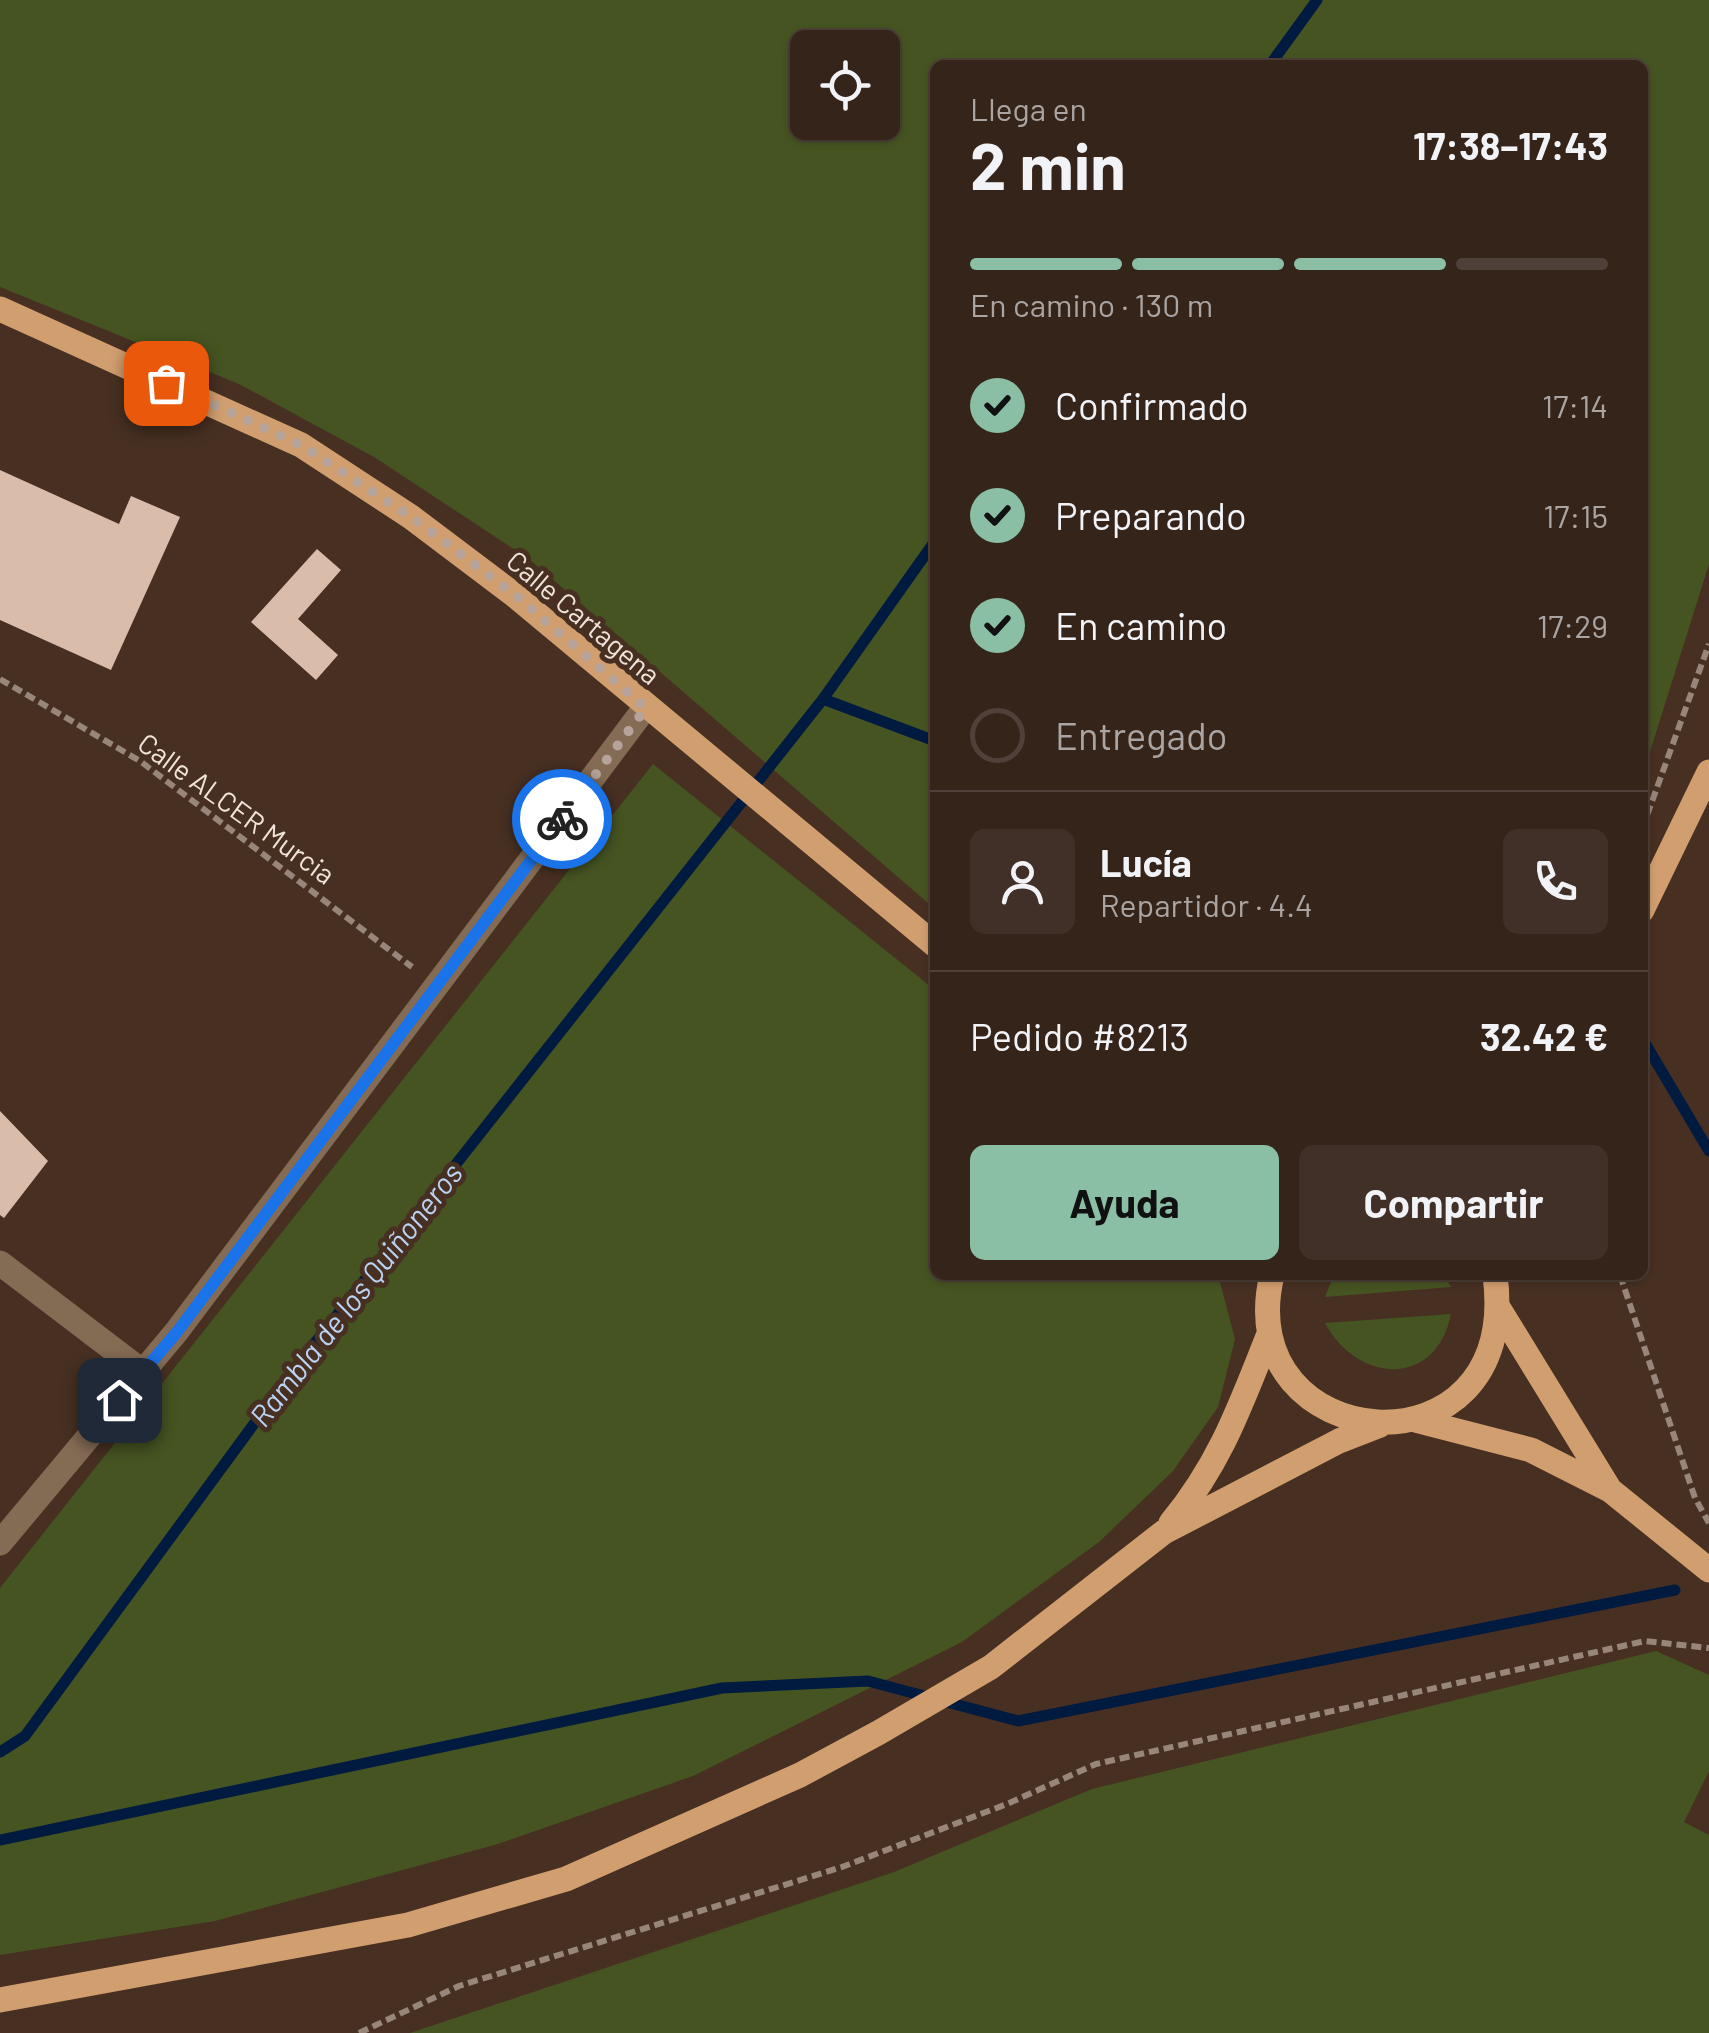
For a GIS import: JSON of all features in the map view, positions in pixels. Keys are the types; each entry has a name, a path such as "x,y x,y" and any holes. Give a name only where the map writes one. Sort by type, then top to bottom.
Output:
{"main road":[{"name":"Calle Cartagena","path":"0,309 301,445 411,517 514,594 646,708 930,941"},
{"path":"1648,898 1709,772"},
{"path":"0,2000 408,1925 566,1879 800,1775 991,1667 1164,1532 1338,1440 1380,1425 1416,1420 1454,1401 1469,1387 1492,1350 1499,1308 1496,1280"},
{"path":"1164,1532 1206,1481 1227,1442 1268,1334 1269,1287"},
{"path":"1499,1308 1610,1490"},
{"path":"1268,1334 1280,1363 1298,1388 1336,1414 1380,1425"},
{"path":"1416,1420 1531,1450 1610,1490 1709,1570"}],"street":[{"path":"0,1544 143,1372 646,708"},
{"path":"0,1262 143,1372"}],"path":[{"path":"1648,812 1709,644"},
{"name":"Calle ALCER Murcia","path":"0,679 140,761 439,986"},
{"path":"1622,1280 1695,1498 1709,1522"},
{"path":"358,2033 459,1986 842,1867 1007,1804 1096,1764 1645,1640 1709,1648"}],"green space":[{"path":"0,0 1709,0 1709,564 1648,758 1648,60 930,60 930,905 529,559 374,457 239,384 0,287"},
{"path":"653,764 930,986 930,1280 1219,1280 1235,1339 1218,1407 1173,1471 1099,1542 962,1642 693,1776 498,1844 215,1921 0,1955 0,1588"},
{"path":"1332,1280 1447,1280 1451,1287 1325,1297"},
{"path":"1451,1314 1443,1338 1429,1355 1413,1366 1394,1369 1356,1357 1339,1343 1325,1323"},
{"path":"1656,1651 1709,1675 1709,1771 1684,1822 1709,1835 1709,2033 410,2033 894,1872 1092,1789"}],"building":[{"path":"0,470 119,524 131,496 180,517 111,670 0,620"},
{"path":"317,549 341,570 298,619 338,655 316,680 251,622"},
{"path":"0,1111 48,1161 4,1218 0,1215"}],"waterway":[{"path":"1274,60 1317,0"},
{"name":"Rambla de los Quiñoneros","path":"0,1752 25,1736 292,1372 823,699 930,548"},
{"path":"823,699 930,739"},
{"path":"1648,1048 1709,1151"},
{"path":"0,1840 722,1688 868,1681 1018,1721 1675,1590"}],"way so far":[{"path":"166,383 301,445 411,517 514,594 646,708 562,819"}],"route":[{"path":"119,1400 177,1332 562,819"}]}
